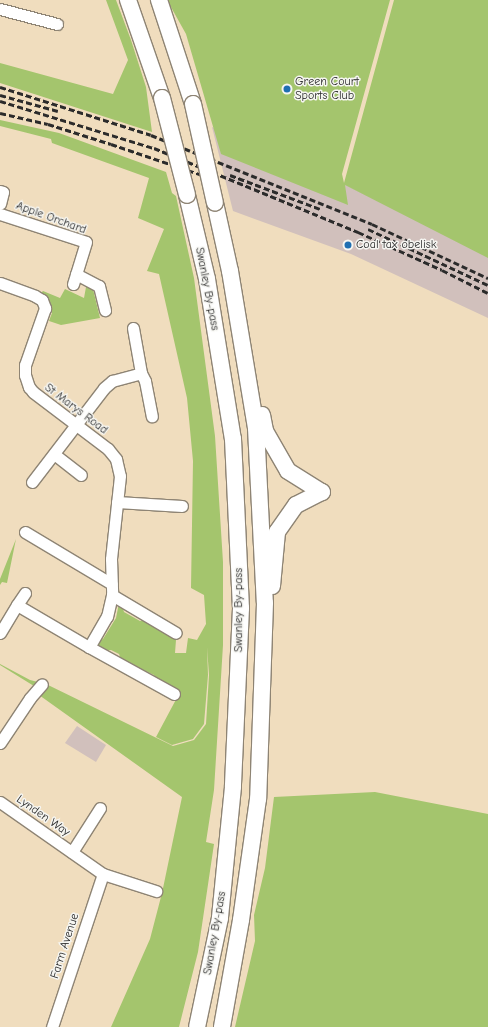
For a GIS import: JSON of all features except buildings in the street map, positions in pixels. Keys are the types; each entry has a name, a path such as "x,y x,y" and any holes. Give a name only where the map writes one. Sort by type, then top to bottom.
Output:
{"highway":[{"name":"Swanley By-pass","path":"128,0 162,98 207,278 233,439 241,608 233,787 220,918 198,1027"},
{"name":"Swanley By-pass","path":"158,0 169,26 193,104 220,220 256,428 265,602 258,799 241,920 222,1027"},
{"path":"220,220 233,250 265,431 288,471 322,492 296,504 277,532 261,702"}],"street":[{"path":"0,9 57,24"},
{"name":"Apple Orchard","path":"0,190 3,192 0,204"},
{"name":"Apple Orchard","path":"0,214 86,242 74,279 99,286 105,310"},
{"name":"St Marys Road","path":"0,284 42,300 45,308 25,365 24,375 33,392 108,449 116,459 120,476 111,559 112,595 107,616 89,646"},
{"path":"133,328 141,373 145,380 152,416"},
{"path":"32,482 104,388 112,381 141,373"},
{"path":"54,454 81,475"},
{"path":"117,502 182,506"},
{"path":"25,532 112,584"},
{"path":"0,633 25,594"},
{"path":"112,595 176,633"},
{"path":"17,605 174,694"},
{"path":"0,743 30,698 42,684"},
{"name":"Lynden Way","path":"0,802 103,874 156,890"},
{"name":"Lynden Way","path":"72,852 100,808"},
{"name":"Farm Avenue","path":"52,1027 103,874"}],"shaded area":[{"path":"212,127 344,184 488,256 488,318 351,254 233,211"},
{"path":"77,726 106,745 96,762 65,743"}],"green space":[{"path":"106,0 116,0 131,40 146,87 152,132 0,83 0,63 113,94 128,60"},
{"path":"167,0 390,0 342,174 344,183 394,0 488,0 488,258 345,185 348,205 221,154 186,34"},
{"path":"0,120 59,133 166,172 172,193 176,196 194,278 215,436 223,562 223,645 214,790 206,842 214,844 198,952 179,1027 111,1027 150,939 162,893 182,797 39,695 42,691 0,665 30,680 46,684 173,746 194,740 206,724 209,675 207,647 208,675 204,724 193,739 172,745 156,737 180,692 164,682 156,682 154,675 137,667 131,669 121,660 119,654 111,650 105,651 97,644 98,641 103,639 116,618 119,603 122,605 124,612 140,621 145,620 173,636 176,640 175,653 186,653 188,638 197,640 206,624 204,595 191,588 193,461 187,398 159,274 147,271 164,229 138,218 149,178 52,143 51,139 0,126"},
{"path":"86,287 93,289 100,318 61,325 49,321 52,313 51,305 48,298 41,293 43,291 60,298 65,289 84,298"},
{"path":"16,539 7,583 2,582 0,585 0,579"},
{"path":"375,792 488,814 488,1027 235,1027 255,941 254,915 265,868 274,797"}],"railway":[{"path":"0,87 151,135 372,224 488,278"},
{"path":"0,95 58,111"},
{"path":"0,101 154,148 358,232 442,270 488,293"},
{"path":"0,113 48,124 202,175"},
{"path":"230,175 320,209"},
{"path":"368,229 488,285"}],"place":[{"name":"Green Court Sports Club","path":"287,89"},
{"name":"Coal tax obelisk","path":"348,245"}]}
